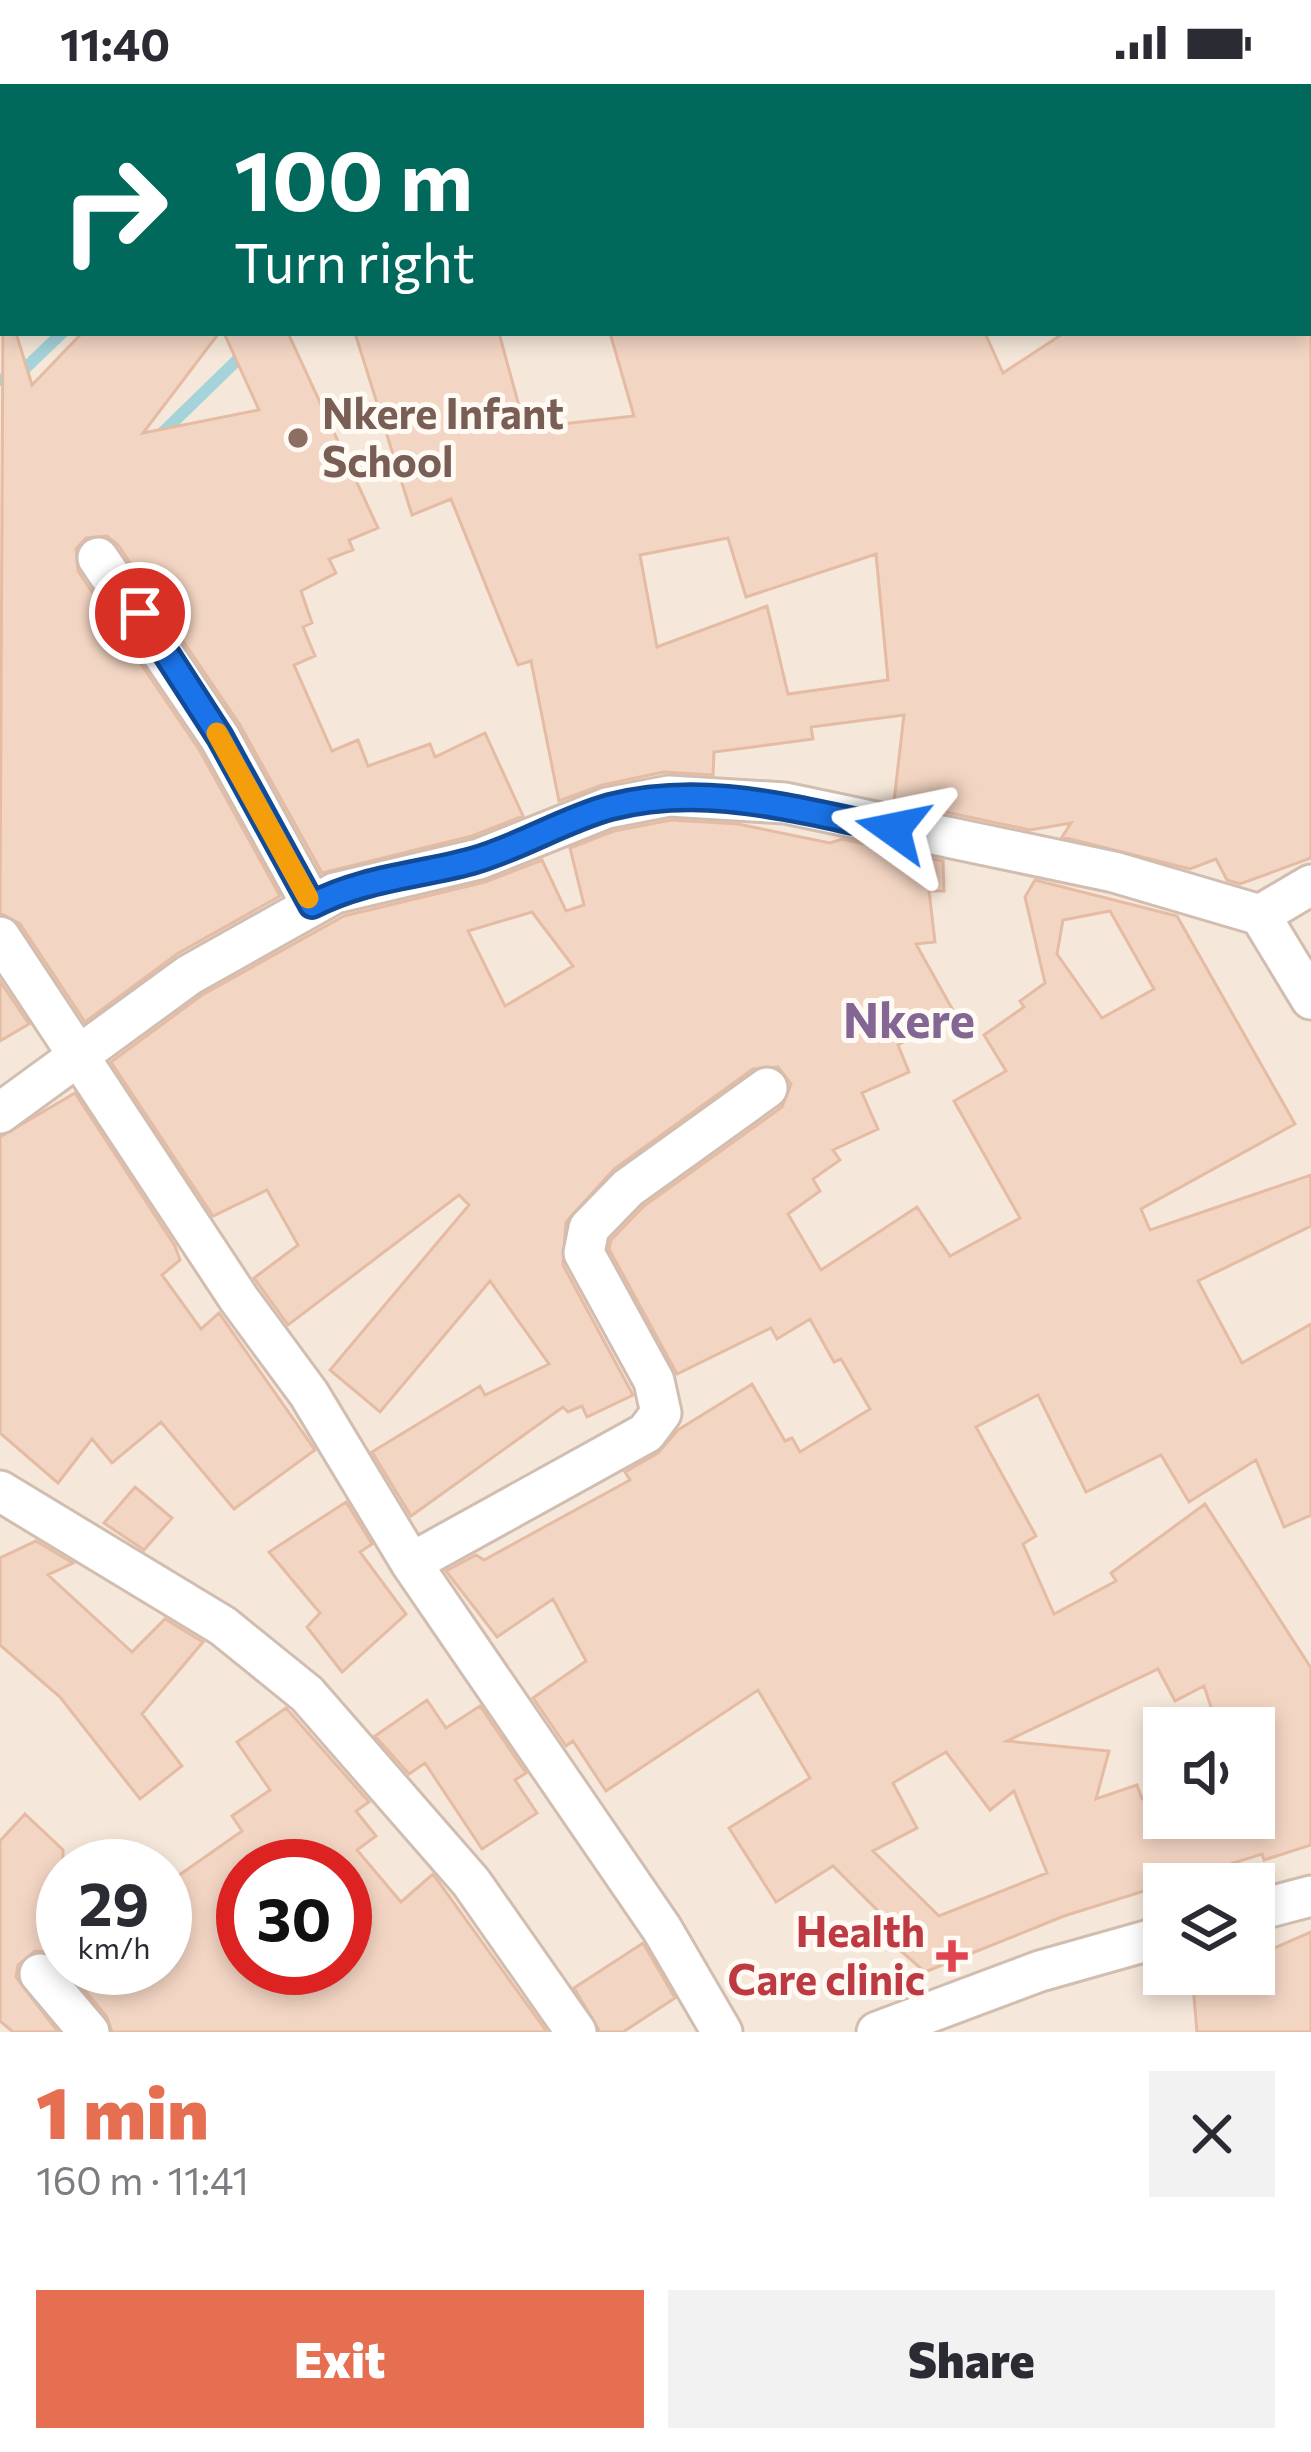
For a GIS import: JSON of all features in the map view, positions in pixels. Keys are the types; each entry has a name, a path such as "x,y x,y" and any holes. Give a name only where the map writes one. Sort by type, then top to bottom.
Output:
{"street":[{"path":"98,558 220,737 312,905"},
{"path":"0,1113 212,959 312,905 359,884 479,859 607,808 669,796 785,803 1114,872 1260,915 1311,999"},
{"path":"1260,915 1311,885"},
{"path":"0,938 309,1394 411,1563 662,1929 722,2032"},
{"path":"411,1563 646,1433 661,1413 654,1381 584,1253 589,1228 628,1188 767,1088"},
{"path":"0,1491 223,1626 307,1694 471,1882 576,2032"},
{"path":"1275,1905 1311,1896"},
{"path":"877,2032 1040,1971 1143,1942"},
{"path":"58,1995 89,2032"}],"shaded area":[{"path":"0,336 1311,336 1311,2032 0,2032"}],"building":[{"path":"3,336 17,336 32,385 79,336 217,336 143,433 259,410 225,336 289,336 378,528 349,540 353,550 329,559 336,573 301,591 312,623 303,627 315,656 294,665 332,751 358,740 368,766 430,744 435,757 485,733 523,816 472,836 322,873 240,725 118,545 107,536 86,538 76,549 78,571 200,751 280,896 177,954 85,1022 20,924 0,913"},
{"path":"356,336 500,336 525,428 634,416 611,336 986,336 1003,373 1059,336 1311,336 1311,858 1240,884 1227,880 1216,859 1190,869 1062,837 1071,823 1030,830 894,801 904,715 811,727 813,739 714,752 713,775 664,772 602,785 559,801 531,661 518,665 451,499 412,515","holes":["728,538 746,597 876,554 888,680 788,694 767,606 657,647 640,555"]},
{"path":"671,820 738,824 830,843 842,839 943,861 944,891 929,891 935,942 916,944 955,1014 898,1045 909,1072 862,1093 878,1129 833,1150 840,1160 813,1179 820,1191 788,1214 821,1270 917,1207 950,1256 1020,1218 954,1101 1006,1071 984,1035 1024,1007 1020,1001 1045,983 1025,897 1035,880 1177,916 1295,1124 1141,1209 1150,1230 1311,1175 1311,1226 1198,1281 1242,1363 1311,1324 1311,1515 1284,1527 1256,1460 1189,1502 1161,1455 1086,1492 1038,1395 976,1427 1036,1536 1023,1544 1054,1614 1116,1581 1111,1573 1205,1504 1311,1668 1311,1845 1264,1860 1262,1854 1233,1863 1143,1863 1143,1891 1064,1916 925,1972 879,1932 890,1923 833,1866 776,1902 729,1828 810,1778 758,1690 606,1791 573,1741 566,1746 533,1698 586,1661 553,1599 497,1637 446,1571 476,1555 484,1560 630,1480 625,1472 658,1453 678,1430 752,1384 785,1441 792,1438 800,1452 870,1409 841,1359 834,1362 810,1319 777,1339 771,1328 677,1374 609,1249 611,1240 644,1206 782,1107 791,1084 778,1067 753,1069 614,1169 566,1222 563,1265 633,1395 587,1417 582,1406 568,1412 563,1407 411,1516 372,1452 480,1386 485,1395 549,1364 490,1281 380,1412 330,1370 469,1205 459,1195 288,1325 254,1278 298,1245 267,1190 213,1216 111,1062 202,995 344,916 485,882 542,860 566,911 584,905 570,848 614,831","holes":["1110,911 1154,989 1102,1018 1057,954 1063,920","532,912 573,966 505,1006 468,931","946,1752 990,1810 1014,1791 1047,1873 939,1916 873,1851 917,1828 893,1783"]},
{"path":"0,981 29,1024 0,1041"},
{"path":"75,1093 175,1246 180,1260 162,1275 201,1329 219,1313 315,1450 234,1509 161,1422 112,1463 92,1439 58,1483 0,1433 0,1137"},
{"path":"135,1487 172,1518 144,1550 104,1523"},
{"path":"346,1502 372,1544 360,1552 406,1614 342,1672 307,1627 320,1613 269,1552"},
{"path":"36,1541 73,1563 48,1575 132,1652 165,1619 203,1642 142,1714 182,1766 140,1799 60,1697 0,1645 0,1558"},
{"path":"427,1700 446,1728 480,1706 526,1773 515,1780 537,1813 482,1849 425,1763 409,1774 375,1736"},
{"path":"286,1708 369,1802 356,1811 376,1836 231,1839 242,1831 232,1816 270,1790 237,1742"},
{"path":"25,1814 51,1839 36,1839 36,1951 18,1965 16,1977 58,2032 13,2032 0,2021 0,1841"},
{"path":"216,1849 216,1995 372,1995 372,1868 401,1902 433,1874 547,2032 112,2032 107,2017 89,1995 192,1995 192,1866"},
{"path":"1311,1932 1311,2032 1197,2032 1194,1995 1275,1995 1275,1948"},
{"path":"643,1943 675,1998 623,2032 600,2032 574,1988"}],"waterway":[{"path":"0,380 17,376 59,336"},
{"path":"157,438 262,336"}],"slow traffic":[{"path":"217,733 308,898"}],"place":[{"name":"Nkere Infant School","path":"298,438"},
{"name":"Health Care clinic","path":"952,1956"}],"district":[{"name":"Nkere","path":"909,1021"}],"route":[{"path":"140,613 220,737 312,905 359,884 479,859 607,808 669,796 785,803 893,829"}]}
